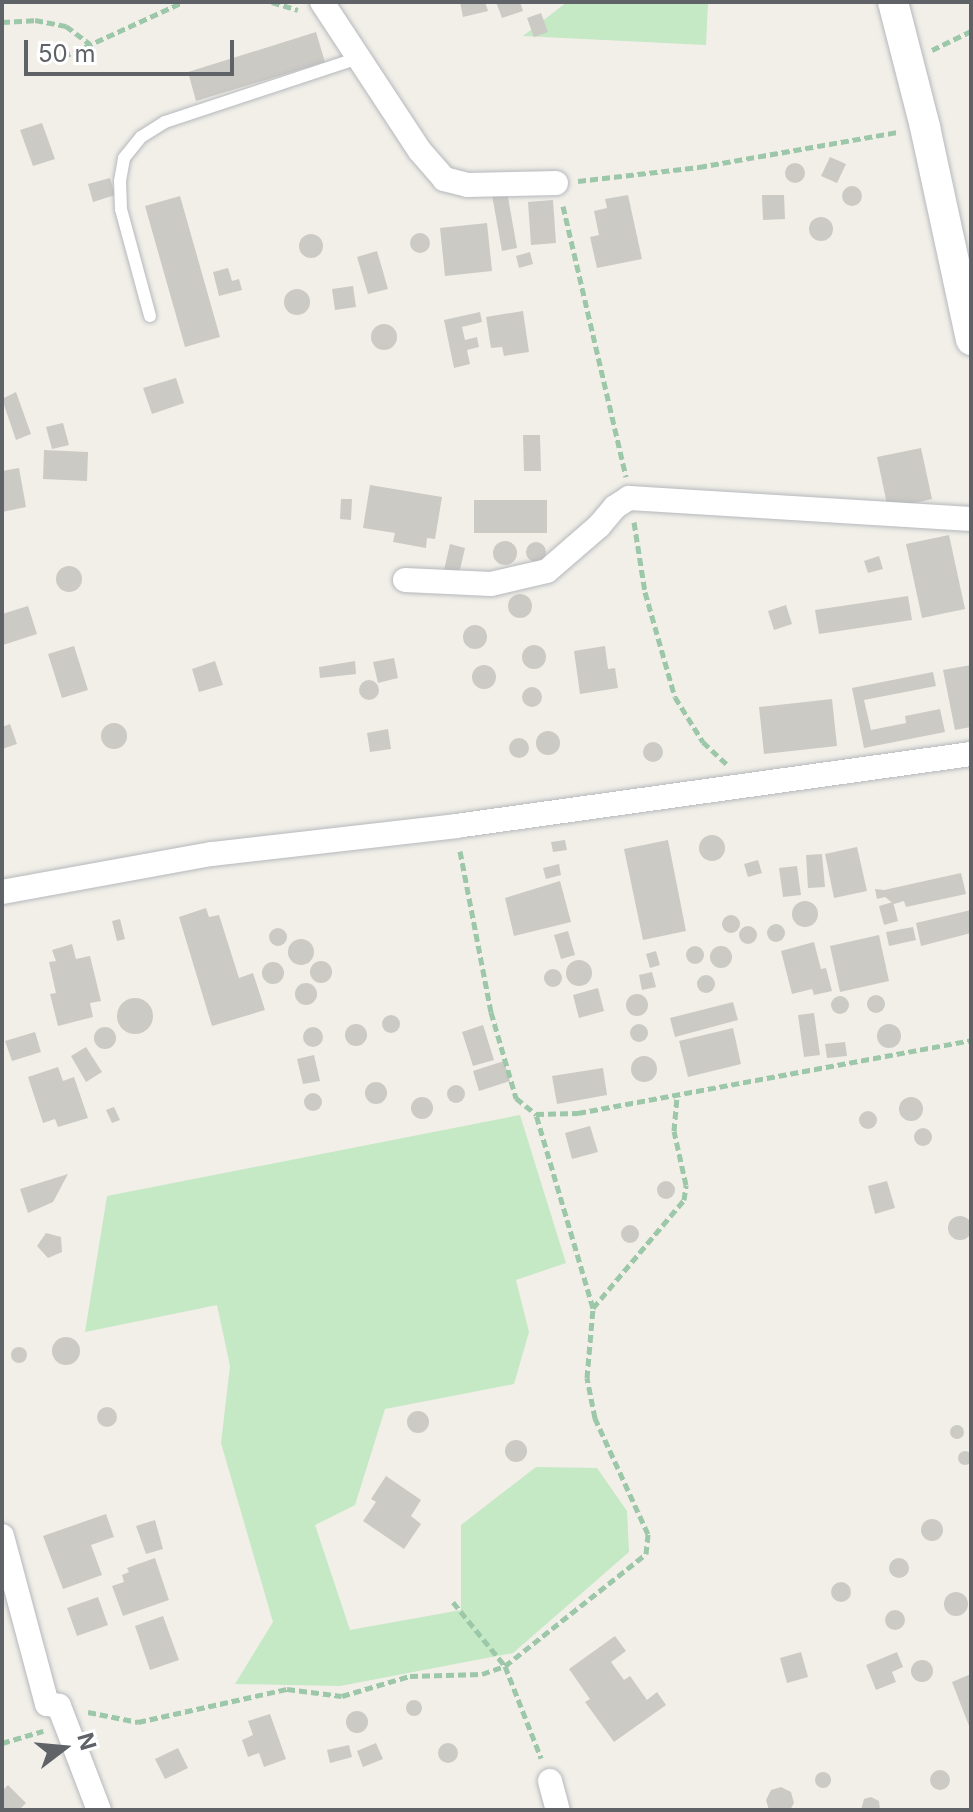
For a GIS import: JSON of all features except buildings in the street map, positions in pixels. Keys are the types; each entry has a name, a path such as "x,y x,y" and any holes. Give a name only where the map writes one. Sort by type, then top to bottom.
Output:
{"street":[{"path":"322,2 420,151 444,179 468,185 556,183"},
{"path":"893,2 910,61 971,340"},
{"path":"405,580 491,584 547,571 599,526 615,507 629,498 971,519"},
{"path":"2,892 212,854 456,826 971,754"},
{"path":"2,1536 47,1704 62,1716 99,1810"},
{"path":"550,1781 558,1810"}],"lane":[{"path":"150,316 121,209 120,181 124,158 141,137 165,122 359,58"}],"path":[{"path":"63,57 183,2"},
{"path":"2,22 35,20 66,26 90,44"},
{"path":"910,61 971,31"},
{"path":"749,786 703,742 675,697 645,592 620,441 556,183 699,167 925,127"},
{"path":"2,1743 62,1716 138,1722 287,1689 342,1696 410,1676 482,1674 505,1666 646,1554 648,1534 595,1418 587,1378 593,1308 536,1114 516,1098 491,1012 456,826"},
{"path":"536,1114 578,1113 971,1040"},
{"path":"593,1308 684,1200 686,1185 674,1131 677,1094"},
{"path":"453,1602 505,1666 550,1781"}],"green space":[{"path":"567,2 708,2 706,45 523,36"},
{"path":"520,1115 566,1263 516,1280 529,1332 514,1384 385,1409 355,1505 315,1525 350,1630 461,1610 461,1525 536,1467 597,1468 627,1511 629,1552 513,1653 340,1686 235,1684 273,1622 221,1443 230,1366 217,1305 85,1332 107,1196"}]}
